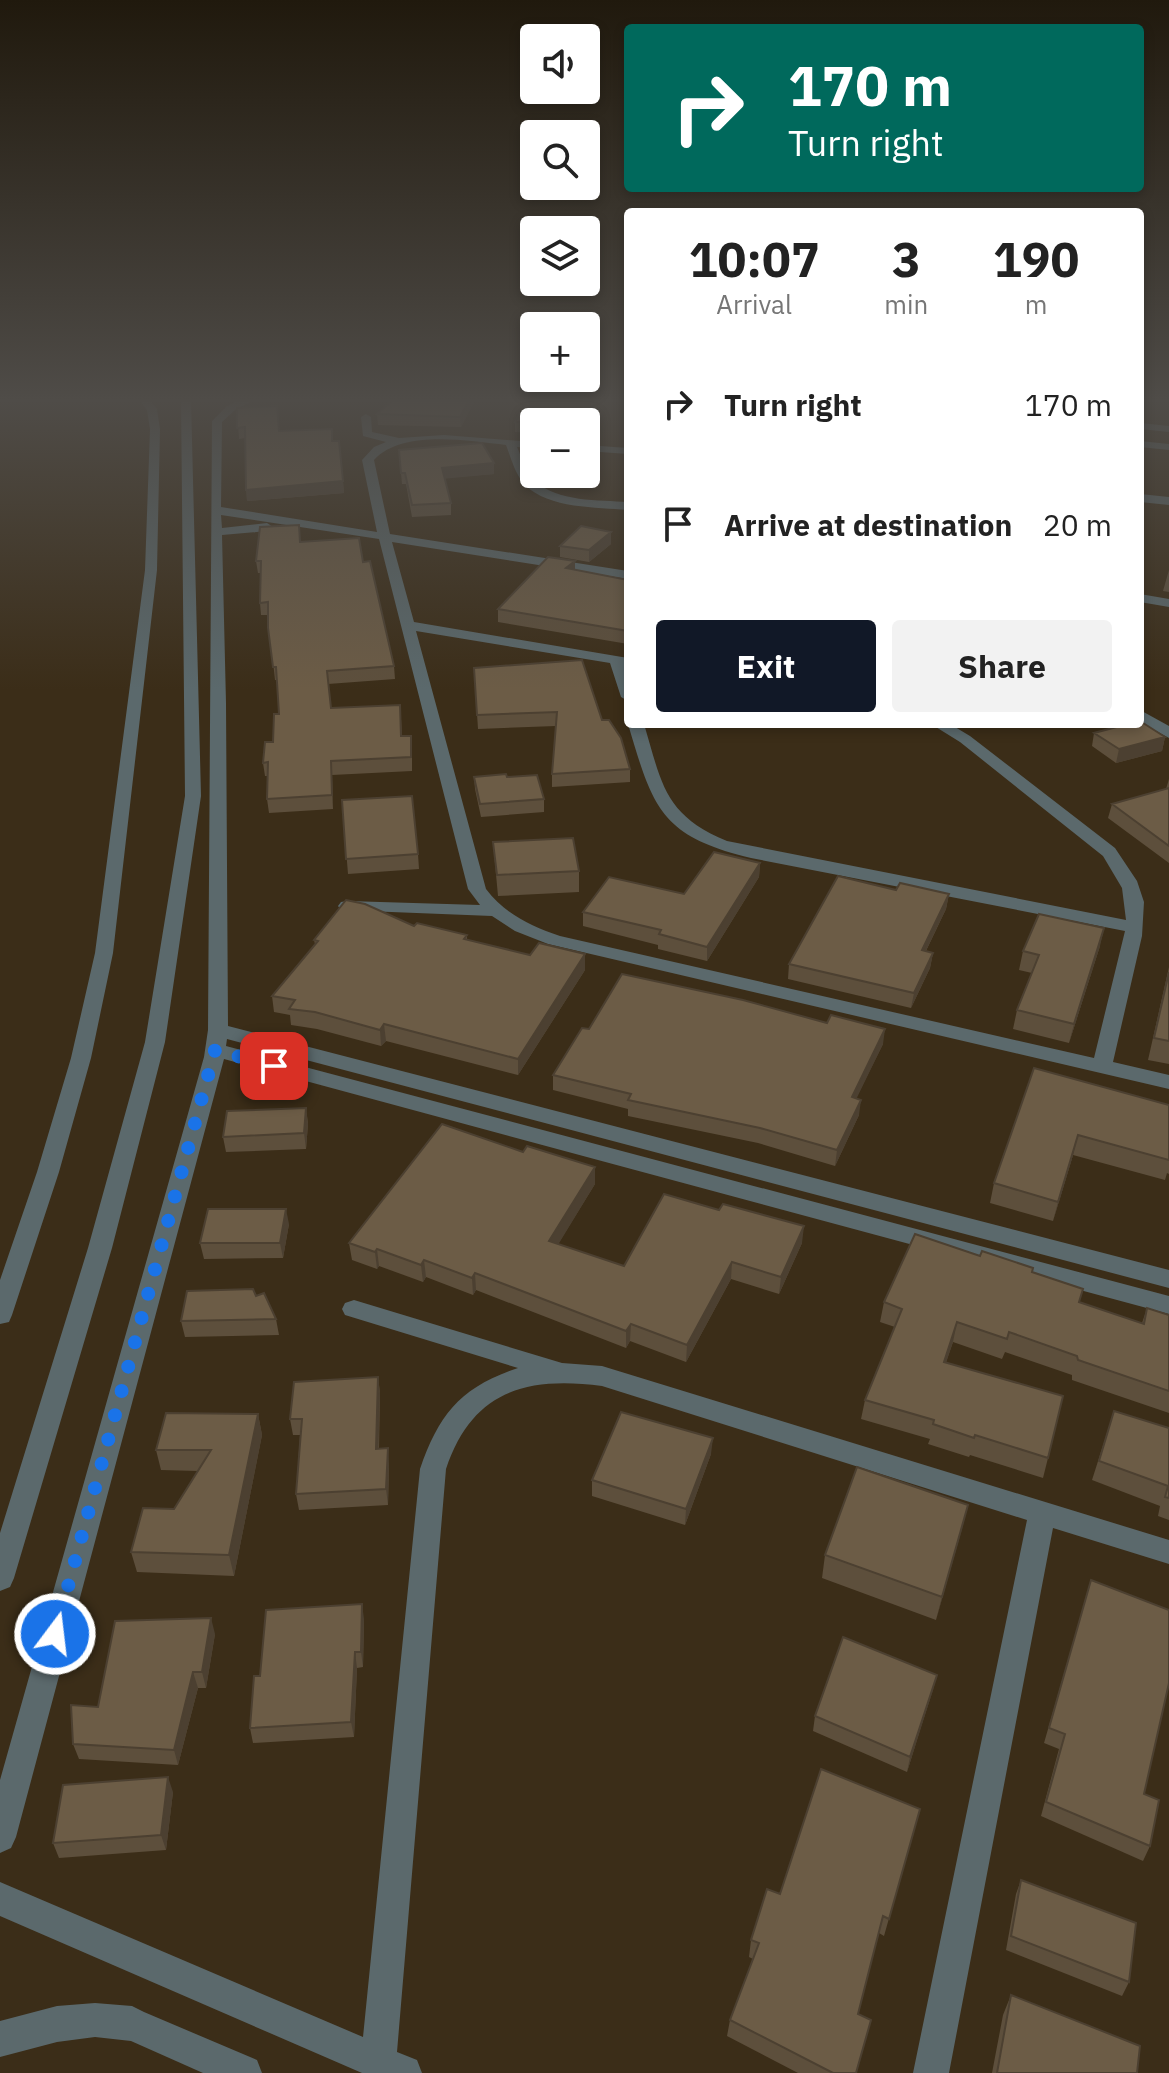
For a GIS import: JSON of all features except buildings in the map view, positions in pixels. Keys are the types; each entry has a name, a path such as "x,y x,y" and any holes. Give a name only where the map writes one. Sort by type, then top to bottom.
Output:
{"street":[{"path":"0,1315 48,1172 81,1058 104,953 151,570 153,497"},
{"path":"0,1578 100,1248 151,1063 193,796 185,497"},
{"path":"0,1837 7,1781 217,1040 219,793 215,497"},
{"path":"376,497 477,889 495,911 518,926 555,940 1169,1082"},
{"path":"563,497 624,505"},
{"path":"1144,498 1169,501"},
{"path":"215,510 554,568 624,584"},
{"path":"215,532 273,527 386,540"},
{"path":"554,568 624,575"},
{"path":"1144,599 1169,603"},
{"path":"410,626 622,661"},
{"path":"1144,702 1169,717"},
{"path":"1144,717 1169,733"},
{"path":"637,728 662,804 680,823 707,839 751,853 1134,927"},
{"path":"946,728 965,739 1109,852 1132,890 1134,927 1102,1067"},
{"path":"193,796 219,793"},
{"path":"343,906 495,911"},
{"path":"217,1040 1169,1279"},
{"path":"217,1040 1169,1305"},
{"path":"354,1309 561,1371 602,1376 1169,1552"},
{"path":"0,1899 391,2068 433,1469 437,1451 455,1419 484,1393 520,1377 561,1371"},
{"path":"931,2073 1042,1512"},
{"path":"0,2039 57,2024 95,2020 132,2024 244,2073"}],"route":[{"path":"55,1634 215,1050 274,1066"}]}
